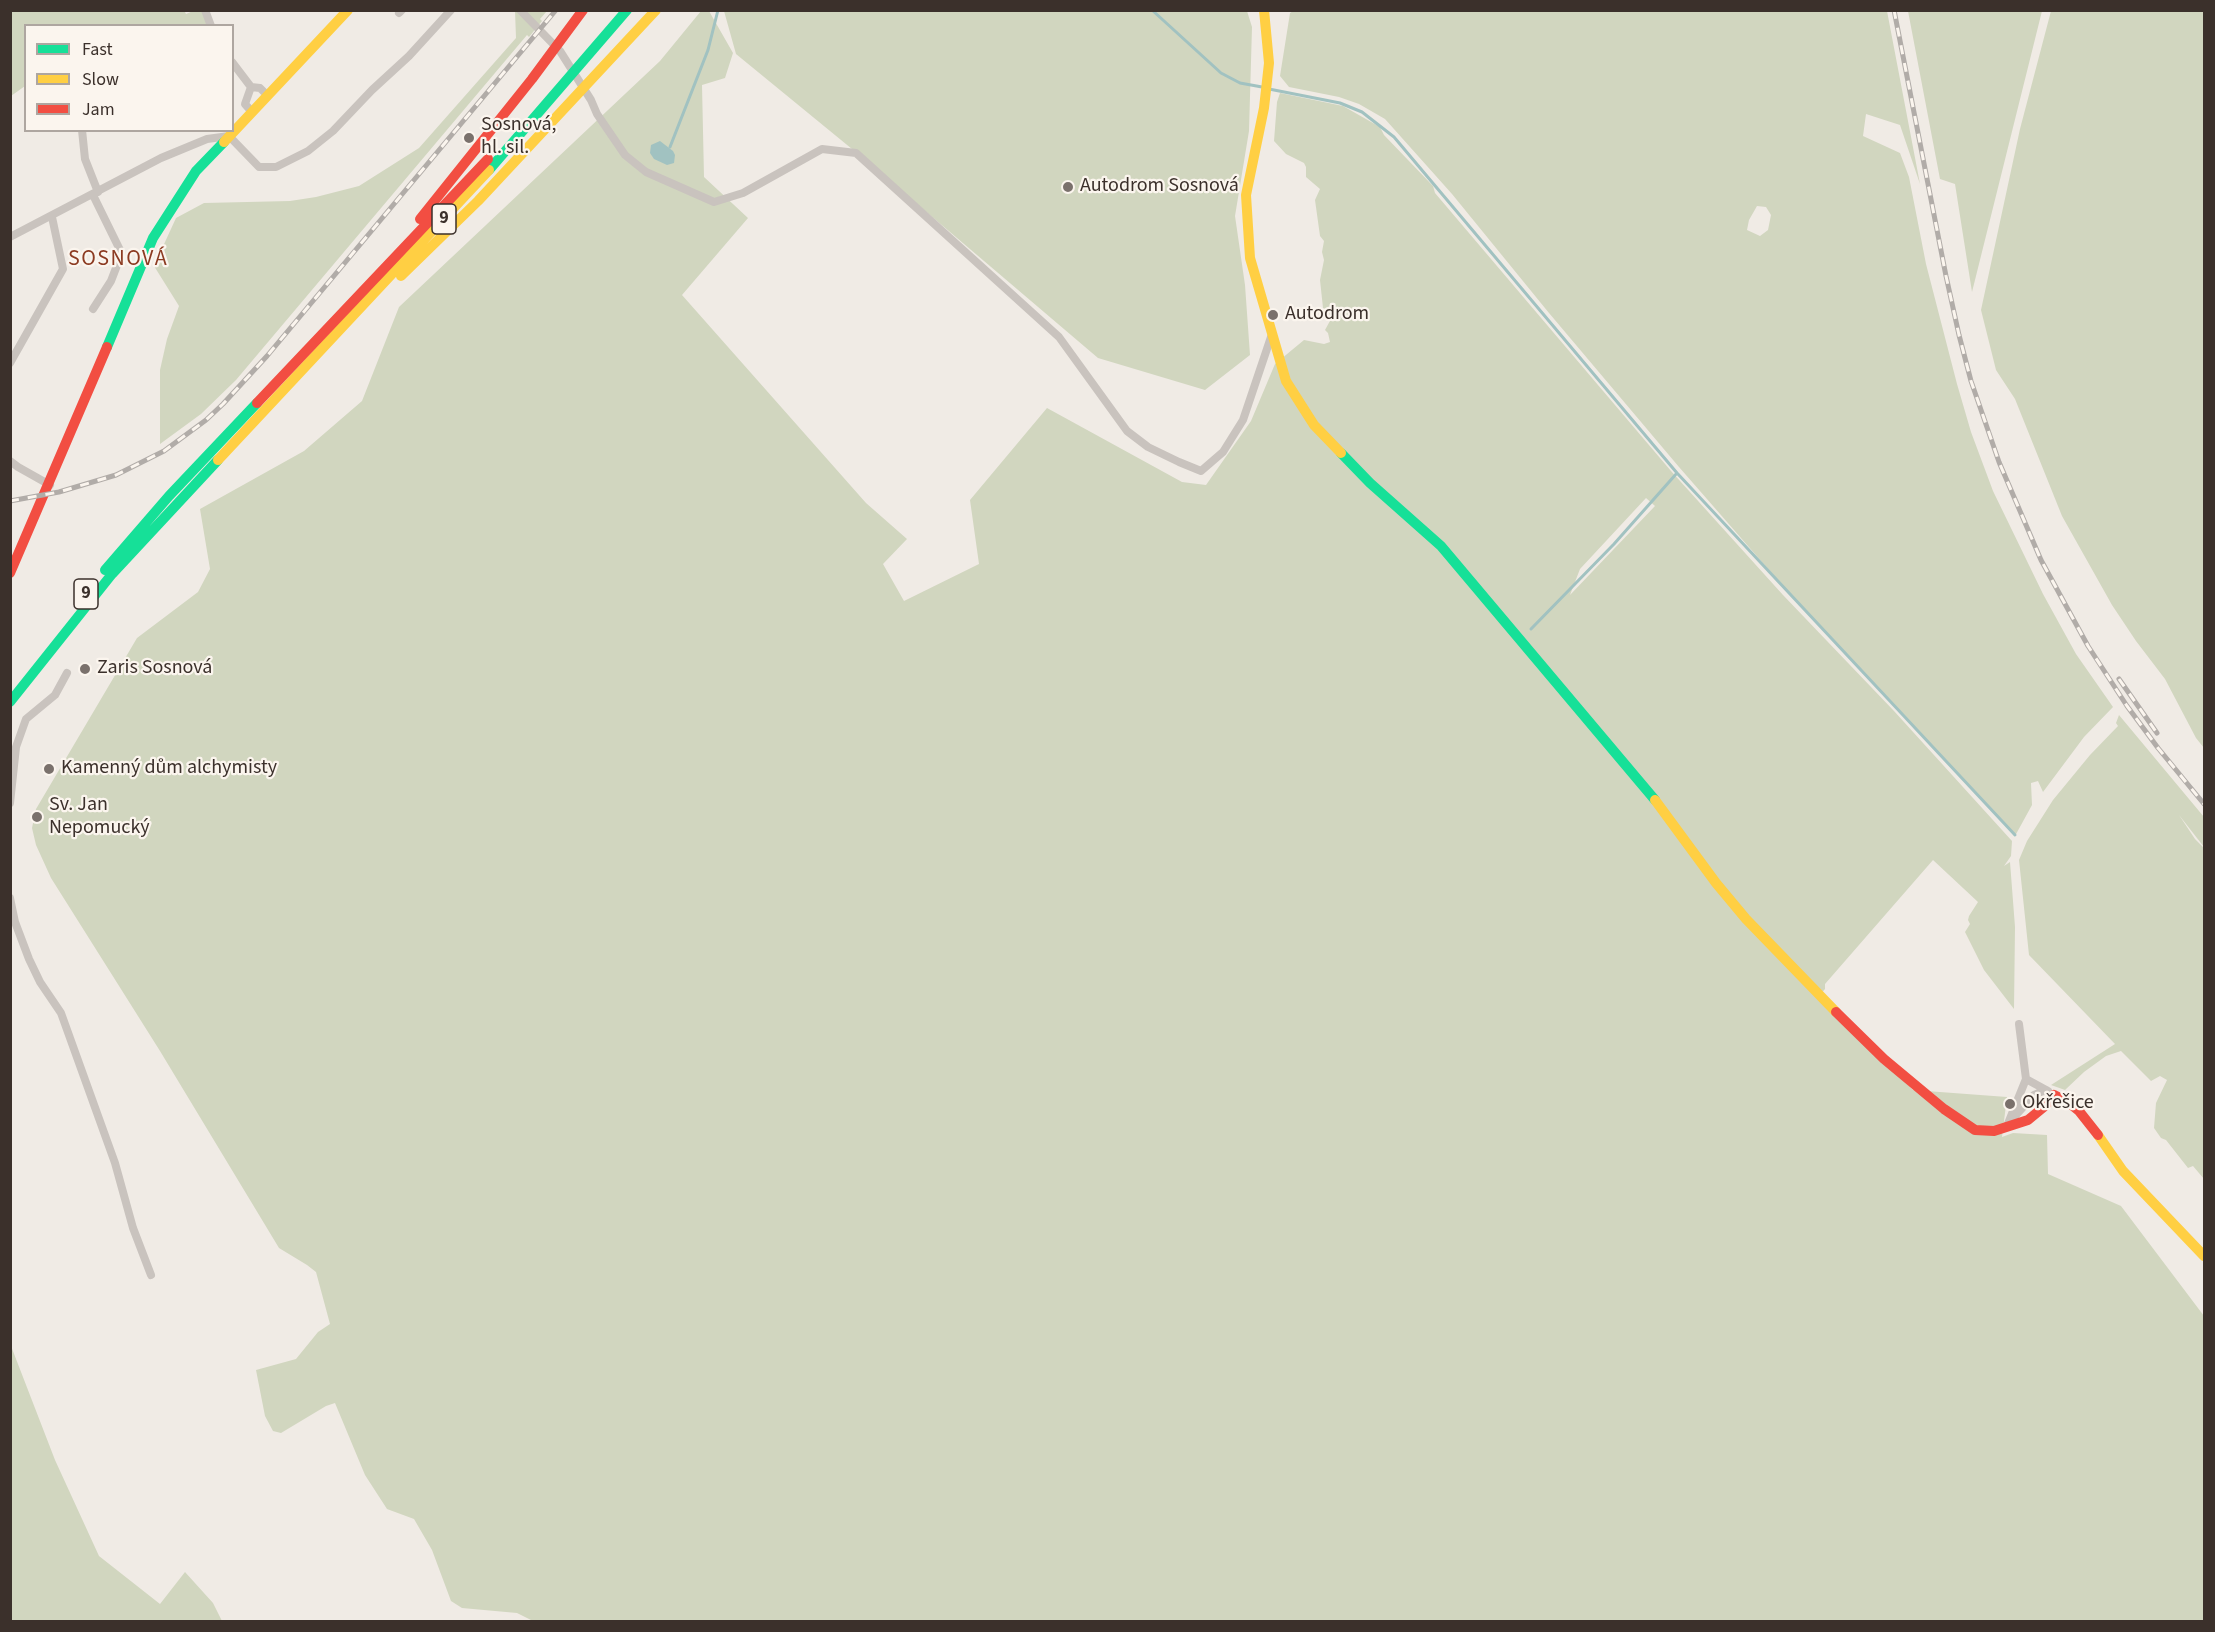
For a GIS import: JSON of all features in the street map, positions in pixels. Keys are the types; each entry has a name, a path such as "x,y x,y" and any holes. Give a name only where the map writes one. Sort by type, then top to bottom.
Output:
{"main road":[{"path":"234,131 348,10"},
{"name":"9","path":"357,297 549,57 583,10"},
{"name":"9","path":"10,702 112,574 467,195 627,10"},
{"name":"9","path":"319,352 478,201 656,10"},
{"path":"1264,10 1269,63 1264,108 1246,195 1250,258 1286,381 1314,425 1370,483 1441,546 1664,810 1711,876 1746,919 1807,983 1914,1086 1975,1130 1984,1132 2028,1120 2045,1106 2050,1093 2079,1111 2123,1171 2205,1256"},
{"name":"9","path":"10,697 49,640 138,532 459,189 565,81"},
{"path":"10,573 50,485 153,238 196,171 233,132"}],"street":[{"path":"10,237 179,150 207,139 229,136 259,167 276,167 308,151 333,131 409,56 451,10"},
{"path":"520,10 560,51 591,100 597,114 625,155 646,172 714,202 743,193 822,149 856,153 1059,337 1127,431 1148,447 1179,462 1201,471 1223,452 1243,420 1272,334"},
{"path":"234,65 251,87 260,88 267,95"},
{"path":"251,87 245,104 252,112"},
{"path":"82,132 85,159 95,194 121,255 111,281 93,309"},
{"path":"10,363 63,269 52,217"},
{"path":"10,460 50,485"},
{"path":"10,803 16,747 26,720 55,695 67,673"},
{"path":"10,898 13,925 40,982 61,1013 115,1163 133,1228 151,1275"},
{"path":"2007,1126 2026,1079 2019,1024"},
{"path":"2026,1079 2050,1093"},
{"path":"2007,1126 2034,1095 2050,1093"}],"green space":[{"path":"184,10 186,14 193,11 204,11 208,24 24,24 24,87 11,96 11,11"},
{"path":"1295,10 1887,11 1920,184 1900,125 1866,114 1863,136 1900,153 1909,177 1926,264 1957,384 1971,432 1993,491 2043,594 2076,654 2113,707 2084,737 2043,792 2038,781 2031,783 2032,805 2015,836 1803,609 1679,467 1452,194 1385,119 1359,104 1339,97 1289,87 1280,76 1290,13","holes":["1757,206 1766,207 1771,215 1768,230 1760,236 1747,230 1749,220"]},
{"path":"515,11 547,11 529,37 527,35 236,380 201,414 160,444 160,370 167,339 179,306 154,266 176,218 204,203 290,201 359,186 419,148 516,38"},
{"path":"701,11 709,11 733,53 725,78 702,85 704,177 748,218 682,295 866,503 907,539 883,564 904,601 979,564 970,500 1047,408 1182,482 1206,485 1251,421 1275,364 1304,340 1324,344 1330,342 1325,330 1331,319 1328,310 1323,308 1320,280 1324,260 1322,252 1324,241 1320,236 1315,200 1320,189 1306,177 1304,163 1286,154 1274,141 1277,102 1280,93 1343,106 1380,127 1384,135 1433,186 1435,193 1671,471 2012,841 2011,856 2004,866 2010,862 2015,927 2014,1009 1984,970 1965,932 1970,924 1969,916 1978,902 1933,860 1825,984 1825,989 1818,997 1913,1090 2007,1097 2002,1137 2013,1133 2047,1135 2048,1174 2121,1206 2204,1316 2204,1621 535,1622 517,1613 462,1608 451,1601 432,1550 414,1519 387,1509 365,1475 335,1403 281,1433 273,1431 265,1416 256,1370 296,1359 318,1332 330,1324 316,1272 279,1248 160,1051 51,878 36,845 32,828 36,809 137,638 198,592 210,569 200,509 304,451 362,401 399,307 660,61","holes":["1646,498 1655,506 1570,595 1580,569"]},
{"name":"Autodrom Sosnová","path":"724,11 1247,11 1252,27 1249,131 1235,216 1245,285 1250,355 1205,390 1098,358 863,158 736,54"},
{"path":"1908,11 2042,11 1972,292 1955,184 1940,179"},
{"path":"2051,11 2204,11 2204,748 2196,738 2165,679 2112,605 2062,516 2015,399 1996,370 1981,310 2020,129"},
{"path":"2119,715 2204,817 2204,847 2179,815 2204,848 2204,1179 2193,1166 2188,1168 2154,1128 2156,1103 2167,1080 2160,1076 2151,1081 2121,1051 2106,1056 2065,1090 2051,1085 2115,1044 2029,955 2019,860 2027,841 2053,800 2090,755 2118,726 2116,723"},
{"path":"11,1346 55,1460 99,1556 160,1604 185,1572 213,1603 222,1621 11,1621"}],"water":[{"path":"660,141 673,151 674,163 667,165 654,159 650,153 651,145"}],"waterway":[{"path":"670,147 708,50 718,10"},
{"path":"1152,10 1221,73 1240,83 1262,87"},
{"path":"1269,89 1340,103 1362,112 1394,137 1677,473 2015,835"},
{"path":"1531,629 1614,544 1677,473"}],"railway":[{"path":"10,501 59,492 116,475 164,451 206,420 267,356 556,10"},
{"path":"1894,10 1959,335 1971,381 1999,462 2041,560 2088,646 2127,706 2204,804"},
{"path":"2119,679 2157,733"}],"traffic: fast":[{"path":"489,170 627,10"},
{"path":"107,347 153,238 196,171 224,142"},
{"path":"105,570 169,496 257,403"},
{"path":"1341,453 1370,483 1441,546 1655,800"},
{"path":"10,702 112,574 218,460"}],"traffic: slow":[{"path":"234,131 348,10"},
{"path":"401,276 478,201 656,10"},
{"path":"1264,10 1269,63 1264,108 1246,195 1250,258 1286,381 1314,425 1341,453"},
{"path":"224,142 233,132"},
{"path":"218,460 489,170"},
{"path":"1655,800 1716,883 1746,919 1836,1012"},
{"path":"2098,1135 2123,1171 2204,1256"}],"traffic: jam":[{"path":"420,219 532,79 583,10"},
{"path":"257,403 488,159"},
{"path":"10,573 107,347"},
{"path":"1836,1012 1884,1059 1944,1109 1975,1130 1994,1131 2028,1120 2054,1095 2079,1111 2098,1135"}],"place":[{"name":"Sosnová, hl. sil.","path":"469,138"},
{"name":"Autodrom Sosnová","path":"1068,187"},
{"name":"Autodrom","path":"1273,315"},
{"name":"Zaris Sosnová","path":"85,669"},
{"name":"Kamenný dům alchymisty","path":"49,769"},
{"name":"Sv. Jan Nepomucký","path":"37,817"},
{"name":"Okřešice","path":"2010,1104"}],"district":[{"name":"SOSNOVÁ","path":"118,260"}]}
